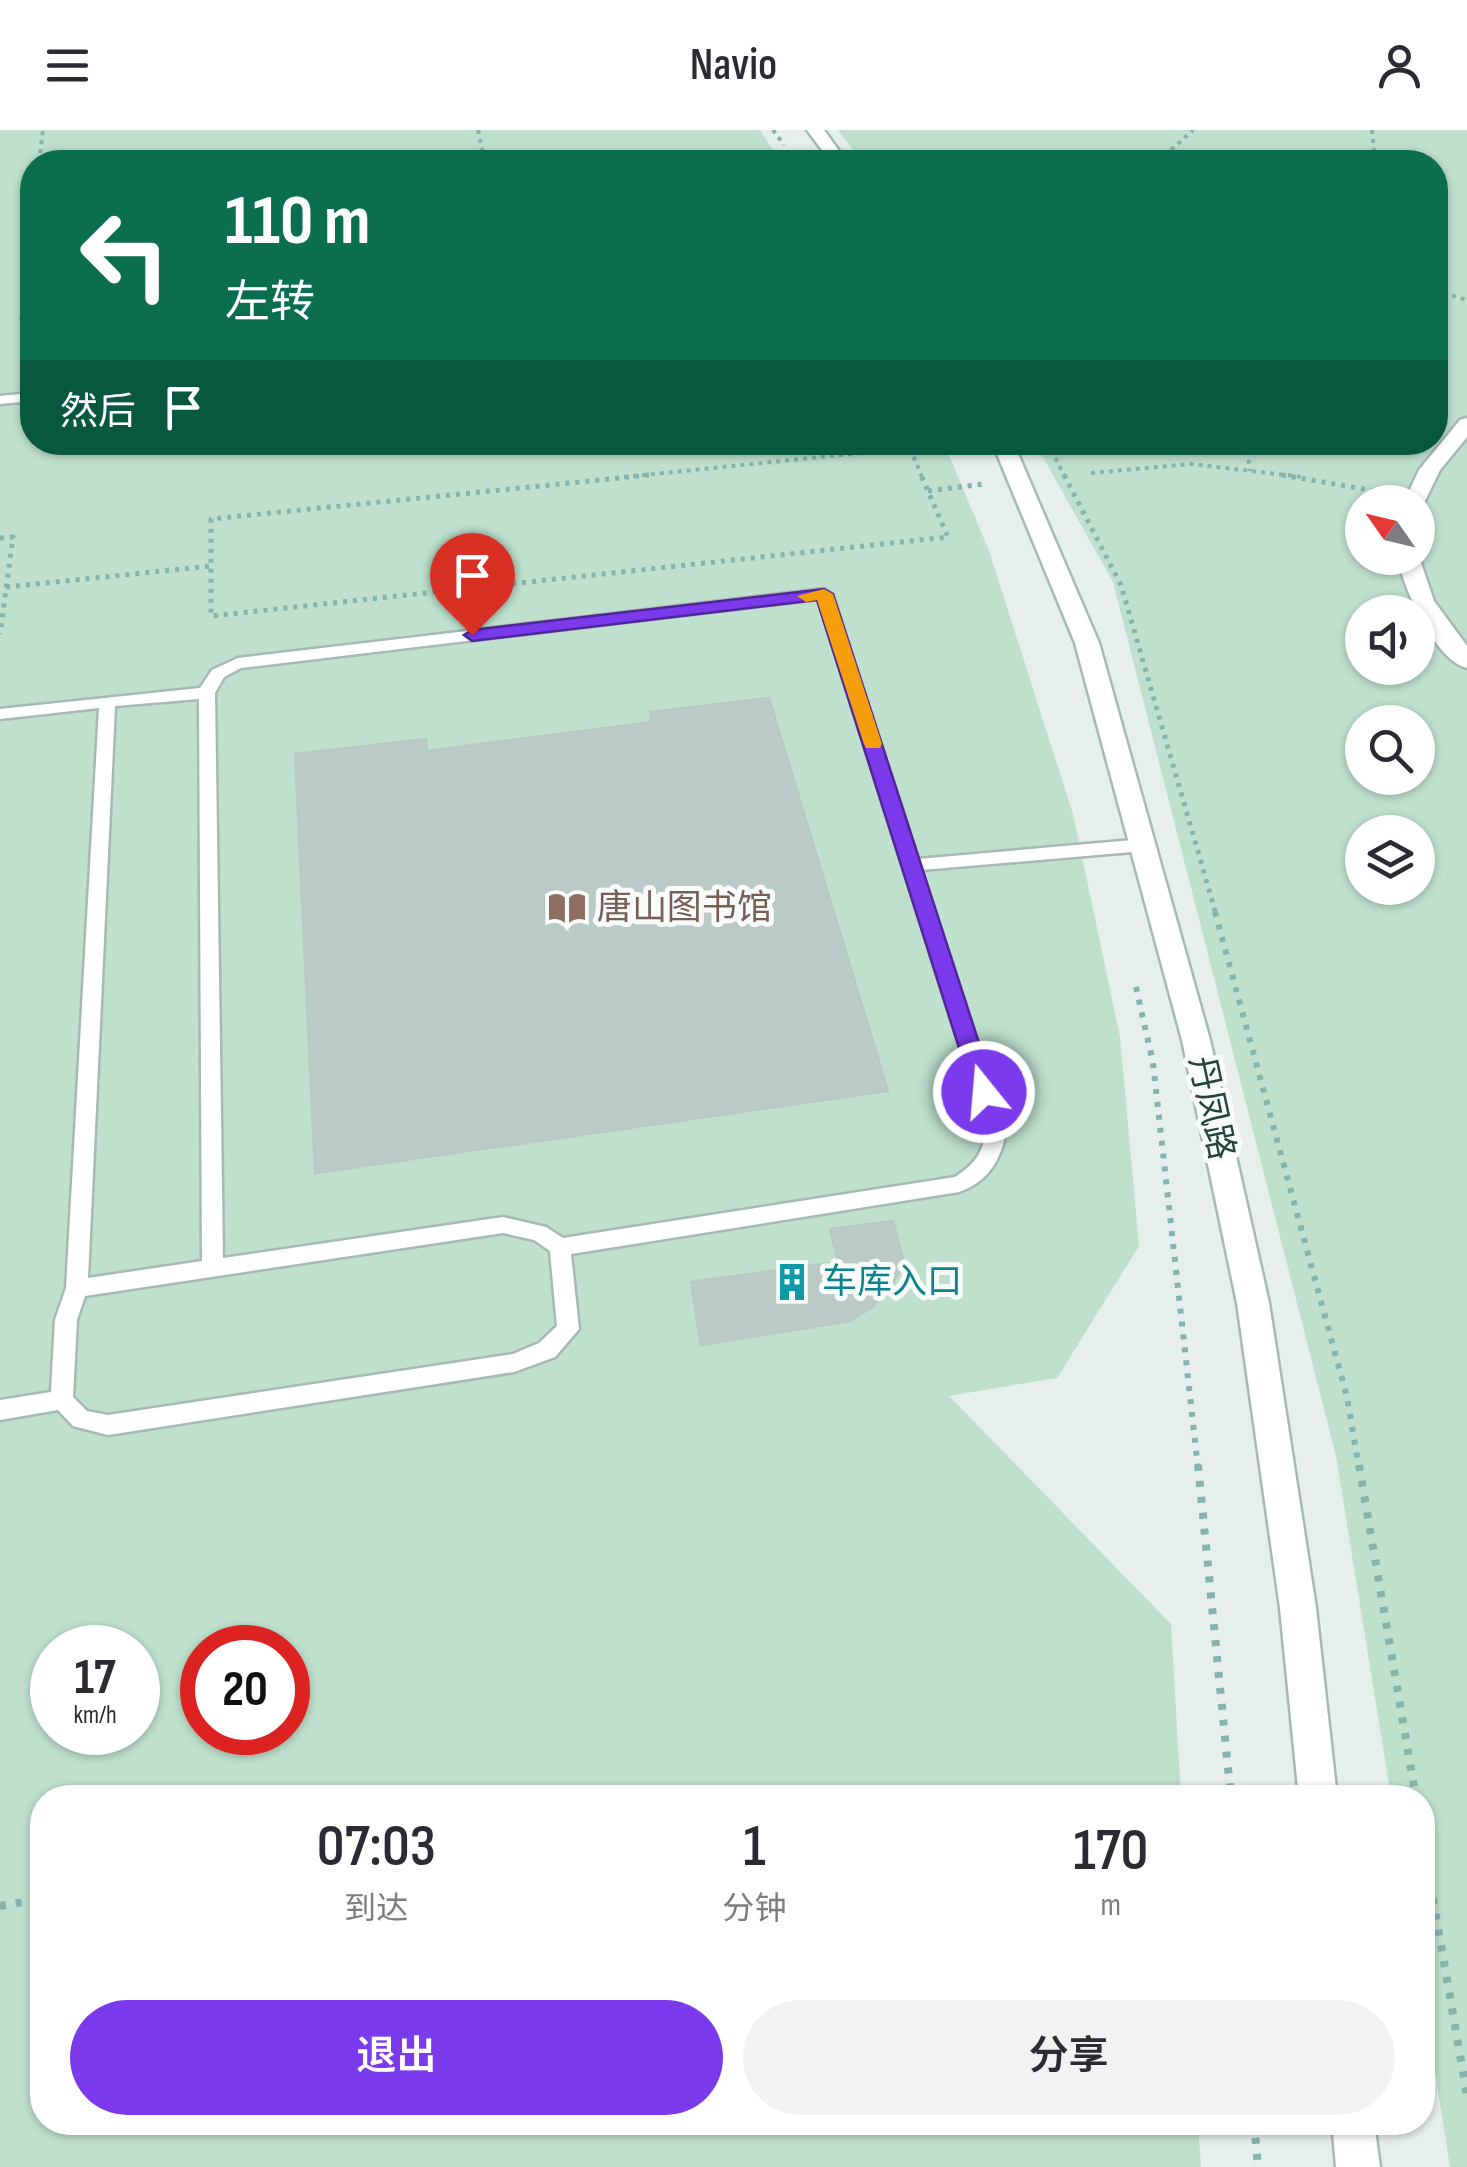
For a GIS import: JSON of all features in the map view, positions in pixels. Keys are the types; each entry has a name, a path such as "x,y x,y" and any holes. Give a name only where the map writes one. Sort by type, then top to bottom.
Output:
{"main road":[{"path":"1448,445 1467,424"},
{"name":"丹凤路","path":"1007,455 1086,643 1196,1040 1253,1303 1298,1608 1317,1785"},
{"path":"1423,485 1440,455"},
{"path":"1411,575 1423,608 1467,661"},
{"path":"1354,2135 1358,2167"}],"lane":[{"path":"77,1288 213,1268 502,1225 540,1233 560,1247 959,1184 983,1171 994,1152 996,1130 824,594 238,662 220,670 207,693 213,1268"},
{"path":"0,714 207,693"},
{"path":"107,702 77,1288 66,1320 62,1400 81,1419 108,1425 514,1363 547,1350 568,1329 560,1247"},
{"path":"913,865 1144,846"},
{"path":"0,1410 62,1400"}],"path":[{"path":"1170,150 1193,130"},
{"path":"840,455 211,518 211,616 948,537 913,455"},
{"path":"1054,455 1121,585 1265,1086 1348,1397 1414,1785"},
{"path":"1248,455 1250,471"},
{"path":"1091,473 1152,464 1250,471 1350,485"},
{"path":"928,491 986,484 992,500"},
{"path":"0,538 13,537 0,634"},
{"path":"6,587 211,566"},
{"path":"1133,975 1153,1062 1178,1251 1231,1785"},
{"path":"0,1906 30,1901"},
{"path":"1435,1910 1467,2095"},
{"path":"1255,2135 1258,2167"}],"green space":[{"path":"0,130 760,130 773,150 20,150 20,455 949,455 989,551 1073,814 1120,1037 1139,1246 1057,1378 949,1396 1171,1624 1180,1785 30,1785 30,2135 1199,2135 1201,2167 0,2167"},
{"path":"838,130 1467,130 1467,2167 1450,2167 1435,2072 1435,1785 1389,1785 1336,1456 1113,582 1042,455 1448,455 1448,150 853,150"}],"building":[{"name":"唐山图书馆","path":"769,698 888,1091 315,1173 295,754 426,739 427,751 652,722 650,712"},
{"name":"车库入口","path":"893,1221 904,1262 893,1283 871,1308 850,1321 701,1345 691,1282 838,1262 830,1229"}],"slow traffic":[{"path":"806,596 824,594 873,744"}],"place":[{"name":"唐山图书馆","path":"567,908"},
{"name":"车库入口","path":"792,1282"}],"route":[{"path":"472,635 824,594 984,1092"}]}
